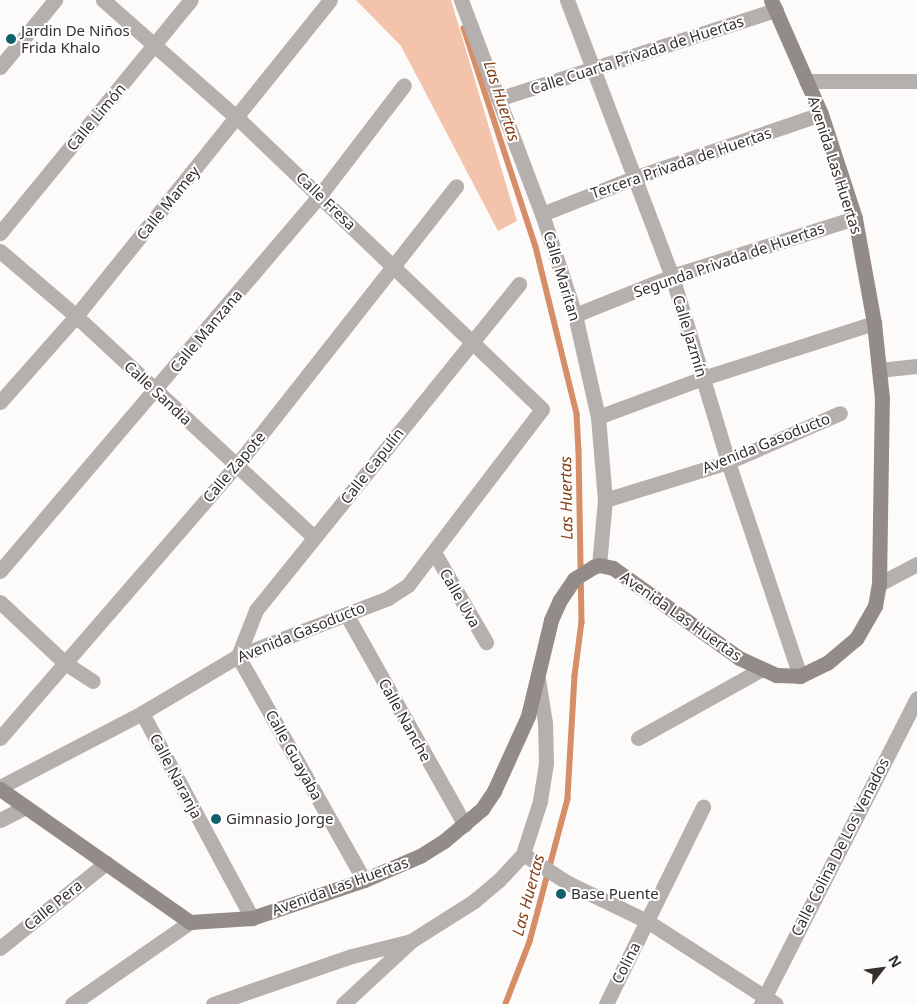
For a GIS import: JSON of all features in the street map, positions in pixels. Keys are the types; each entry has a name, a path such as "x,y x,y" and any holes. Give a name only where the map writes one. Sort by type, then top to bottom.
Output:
{"street":[{"path":"0,67 55,0"},
{"name":"Calle Fresa","path":"103,0 156,44 320,195 542,408"},
{"name":"Calle Limón","path":"0,233 191,0"},
{"name":"Calle Mamey","path":"0,402 76,316 330,0"},
{"name":"Calle Maritan","path":"461,0 542,214 575,314 598,417 605,500 596,566"},
{"name":"Calle Jazmín","path":"567,0 636,177 672,276 728,462 800,676"},
{"name":"Calle Cuarta Privada de Huertas","path":"498,99 594,71 773,5"},
{"name":"Avenida Las Huertas","path":"190,922 252,918 364,880 420,856 465,826 494,791 528,716 551,620 574,579 596,566 613,568 760,670 776,675 800,676 827,663 856,639 875,606 879,584 882,398 874,323 855,218 821,114 773,5"},
{"path":"806,81 917,81"},
{"name":"Calle Manzana","path":"0,571 156,391 320,195 404,85"},
{"name":"Tercera Privada de Huertas","path":"542,214 636,177 821,114"},
{"name":"Calle Zapote","path":"0,738 236,466 395,267 456,186"},
{"name":"Segunda Privada de Huertas","path":"575,314 672,276 855,218"},
{"name":"Calle Sandia","path":"0,250 76,316 314,537"},
{"name":"Calle Capulín","path":"238,656 256,610 519,284"},
{"path":"598,417 703,378 874,323"},
{"path":"879,370 917,362"},
{"name":"Avenida Gasoducto","path":"0,788 142,714 238,656 388,598 408,585 435,554 542,408"},
{"name":"Avenida Gasoducto","path":"605,500 728,462 840,413"},
{"name":"Calle Uva","path":"435,554 486,642"},
{"path":"879,584 917,564"},
{"path":"0,602 65,663 92,681"},
{"name":"Calle Nanche","path":"346,614 465,826"},
{"name":"Calle Guayaba","path":"238,656 364,880"},
{"path":"638,738 760,670"},
{"path":"343,1004 411,941 474,901 528,858 546,763 545,723 538,679"},
{"name":"Calle Colina De Los Venados","path":"767,1002 917,698"},
{"name":"Calle Naranja","path":"142,714 252,918"},
{"path":"0,788 190,922 72,1004"},
{"path":"0,820 25,807"},
{"name":"Colina","path":"606,1004 703,807"},
{"path":"528,858 568,883 647,921 767,1002"},
{"name":"Calle Pera","path":"0,948 106,863"},
{"path":"213,1004 352,956 411,941"}],"shaded area":[{"path":"356,0 451,0 517,221 498,231 401,46"}],"waterway":[{"name":"Las Huertas","path":"464,28 536,247 577,414 579,450 582,622 575,676 568,799 530,942 506,1004"}],"place":[{"name":"Jardin De Niños Frida Khalo","path":"11,39"},
{"name":"Gimnasio Jorge","path":"216,819"},
{"name":"Base Puente","path":"561,894"}]}
